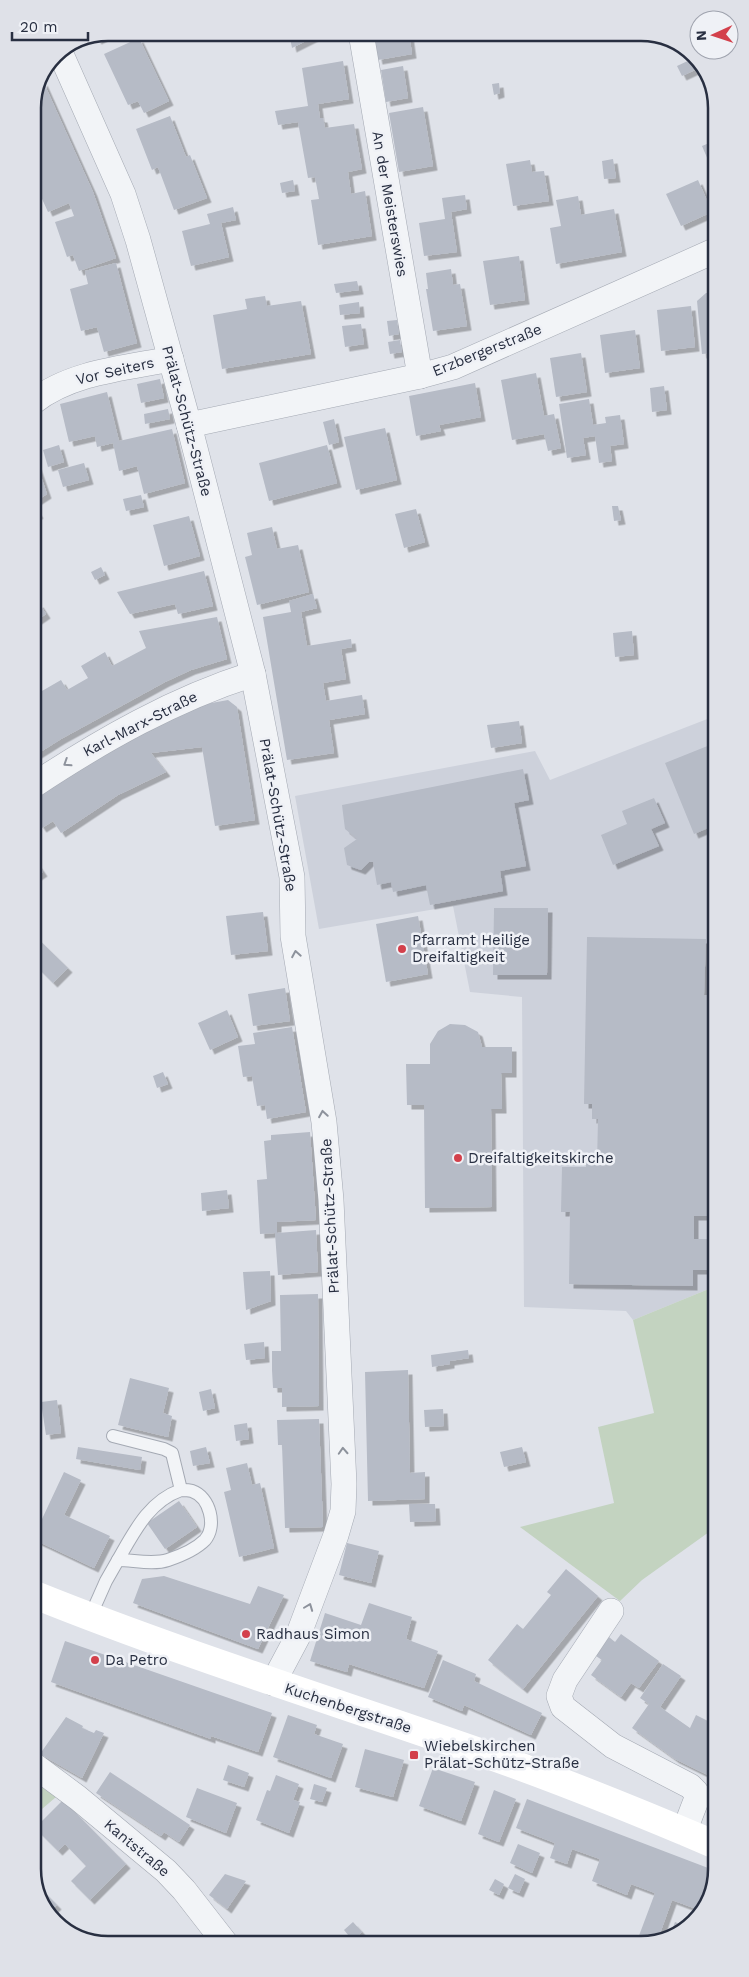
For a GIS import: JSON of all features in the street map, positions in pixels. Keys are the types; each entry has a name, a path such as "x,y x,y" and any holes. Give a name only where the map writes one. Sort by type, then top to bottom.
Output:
{"main road":[{"name":"Kuchenbergstraße","path":"41,1598 273,1683 489,1755 581,1789 708,1842"}],"street":[{"name":"An der Meisterswies","path":"362,41 420,376"},
{"name":"Prälat-Schütz-Straße","path":"63,59 123,194 138,240 189,425 253,674 292,877 293,936 324,1122 331,1200 344,1484 343,1511 336,1535 298,1636 273,1683"},
{"name":"Erzbergerstraße","path":"189,425 420,376 453,367 708,254"},
{"name":"Vor Seiters","path":"41,397 65,382 171,359"},
{"name":"Karl-Marx-Straße","path":"41,780 77,756 165,709 213,687 253,674"},
{"path":"611,1611 564,1680 559,1696 563,1707 613,1746 690,1786 696,1792 697,1798 684,1832"},
{"name":"Kantstraße","path":"41,1770 78,1798 166,1871 184,1890 220,1936"}],"lane":[{"path":"113,1436 164,1449 172,1454 180,1490"},
{"path":"90,1617 106,1581 134,1531 155,1503 168,1494 180,1490 192,1491 203,1499 211,1514 211,1528 206,1539 193,1549 166,1561 118,1560"}],"shaded area":[{"path":"708,719 708,1289 633,1320 626,1311 524,1307 522,997 470,992 453,906 319,929 295,796 535,751 550,780"}],"green space":[{"path":"708,1289 708,1533 642,1580 620,1601 520,1527 614,1503 598,1427 654,1413 633,1320"},
{"path":"41,1786 56,1797 41,1810"}],"building":[{"path":"132,41 140,41 169,101 144,113 138,101 128,105 104,54"},
{"path":"291,41 306,41 292,48"},
{"path":"374,41 410,41 412,54 378,60"},
{"path":"343,61 349,99 318,104 320,118 323,118 325,128 354,124 362,169 348,172 351,194 365,191 372,236 318,245 311,200 319,199 315,177 308,178 298,122 278,125 275,111 308,106 302,68"},
{"path":"688,61 696,70 682,76 677,66"},
{"path":"403,66 408,98 386,102 381,70"},
{"path":"499,83 500,93 494,95 492,84"},
{"path":"45,86 93,192 116,258 79,271 73,255 67,257 55,222 74,216 69,203 48,212 41,197 41,104"},
{"path":"423,107 433,166 399,172 389,113"},
{"path":"170,116 186,157 190,155 207,198 174,210 158,167 152,170 136,129"},
{"path":"708,144 708,160 702,146"},
{"path":"613,159 616,178 604,179 602,161"},
{"path":"530,160 532,172 544,171 549,201 513,206 506,164"},
{"path":"293,180 295,191 282,193 280,183"},
{"path":"698,180 708,203 708,214 681,226 666,194"},
{"path":"465,195 467,209 451,212 457,252 424,256 419,223 445,219 442,198"},
{"path":"578,196 581,215 614,209 622,252 556,264 550,228 561,226 556,200"},
{"path":"233,207 236,220 221,223 229,257 191,266 182,231 210,224 207,214"},
{"path":"519,256 525,300 490,305 483,261"},
{"path":"116,263 137,343 104,352 97,327 81,331 70,289 88,284 85,271"},
{"path":"451,269 453,285 460,284 467,326 433,331 426,289 428,289 426,273"},
{"path":"357,281 359,290 336,293 334,284"},
{"path":"708,293 708,354 702,354 697,301"},
{"path":"265,296 267,306 301,301 311,354 222,369 213,315 247,309 245,299"},
{"path":"359,302 360,313 340,315 339,305"},
{"path":"691,306 695,347 661,351 657,310"},
{"path":"397,320 399,334 389,336 387,321"},
{"path":"361,324 364,344 345,347 342,326"},
{"path":"635,330 640,368 605,373 600,335"},
{"path":"400,340 402,352 390,354 388,342"},
{"path":"581,353 587,392 556,397 550,358"},
{"path":"536,373 544,416 554,414 561,448 548,451 544,434 512,440 501,380"},
{"path":"160,379 164,398 141,403 137,384"},
{"path":"475,383 481,417 439,425 441,431 416,436 409,396"},
{"path":"664,386 667,410 652,412 650,388"},
{"path":"107,392 119,441 172,429 185,483 144,494 137,466 119,471 113,443 97,447 95,436 69,442 60,404"},
{"path":"589,399 593,425 606,423 605,417 620,415 624,444 610,446 612,461 599,463 595,436 583,438 586,455 567,458 559,404"},
{"path":"168,409 170,419 145,424 144,414"},
{"path":"334,419 339,442 329,445 323,422"},
{"path":"385,428 397,480 356,490 344,437"},
{"path":"59,445 64,462 48,467 43,450"},
{"path":"327,445 337,483 269,501 259,463"},
{"path":"84,463 89,480 63,487 58,470"},
{"path":"41,477 47,494 41,498"},
{"path":"141,495 144,507 126,511 123,499"},
{"path":"612,506 618,506 621,520 614,521"},
{"path":"416,509 425,542 404,548 395,514"},
{"path":"189,516 200,556 164,566 153,525"},
{"path":"272,527 277,549 298,545 309,592 257,605 245,557 252,555 247,533"},
{"path":"101,567 105,575 95,580 91,572"},
{"path":"204,571 213,606 178,614 175,604 130,614 117,592"},
{"path":"313,594 317,608 301,612 307,646 351,639 352,647 341,649 346,679 323,683 326,701 362,695 365,714 329,720 334,753 287,760 263,617 291,612 289,601"},
{"path":"41,606 46,614 41,617"},
{"path":"217,617 227,659 191,670 165,682 41,752 41,692 61,680 67,690 88,678 81,666 105,652 112,666 146,648 139,631"},
{"path":"632,631 634,655 615,657 613,633"},
{"path":"228,700 237,707 255,820 215,826 202,747 151,753 166,772 118,795 61,833 53,821 42,828 41,795 94,759 195,706"},
{"path":"519,721 522,743 491,748 487,725"},
{"path":"708,746 708,828 694,834 665,763"},
{"path":"523,769 529,800 514,803 526,866 500,871 503,891 430,905 426,885 393,892 391,882 377,885 373,862 369,862 361,870 347,865 344,848 357,839 345,829 342,805"},
{"path":"654,798 665,823 651,829 659,846 613,865 601,835 627,824 622,811"},
{"path":"494,908 548,908 547,975 493,975"},
{"path":"263,912 268,951 231,955 226,916"},
{"name":"Pfarramt Heilige Dreifaltigkeit","path":"418,916 428,974 386,982 376,924"},
{"path":"587,937 706,939 704,995 708,995 708,1216 694,1216 694,1239 708,1239 708,1270 693,1270 693,1286 569,1284 570,1212 561,1212 562,1167 586,1167 586,1163 597,1163 598,1119 592,1119 592,1104 584,1104"},
{"path":"41,942 68,968 53,983 41,971"},
{"path":"285,988 290,1021 253,1026 248,994"},
{"path":"227,1010 238,1037 210,1050 198,1023"},
{"name":"Dreifaltigkeitskirche","path":"450,1024 465,1025 478,1032 482,1047 512,1047 512,1073 501,1073 502,1109 491,1109 492,1207 425,1208 424,1105 407,1105 406,1064 430,1064 430,1044 438,1031"},
{"path":"292,1027 306,1112 267,1119 265,1105 257,1106 252,1076 243,1077 238,1046 255,1044 253,1033"},
{"path":"163,1072 168,1084 157,1088 153,1076"},
{"path":"310,1132 316,1220 277,1222 277,1233 316,1230 318,1272 278,1275 275,1233 260,1234 257,1180 267,1179 264,1141 271,1140 271,1135"},
{"path":"227,1190 229,1208 202,1211 201,1193"},
{"path":"270,1271 271,1301 246,1310 243,1272"},
{"path":"318,1294 319,1406 282,1407 282,1388 273,1388 272,1370 272,1351 281,1351 280,1295"},
{"path":"264,1342 265,1358 246,1360 244,1344"},
{"path":"468,1350 469,1358 450,1361 450,1364 432,1367 431,1355"},
{"path":"408,1370 410,1473 425,1472 425,1499 368,1501 365,1372"},
{"path":"130,1378 169,1388 163,1413 172,1416 168,1437 118,1425"},
{"path":"211,1389 215,1408 203,1411 199,1392"},
{"path":"57,1400 61,1433 46,1435 41,1402"},
{"path":"443,1409 444,1426 425,1427 424,1410"},
{"path":"319,1419 323,1527 285,1528 282,1445 278,1445 277,1420"},
{"path":"247,1423 249,1439 236,1441 234,1425"},
{"path":"78,1447 142,1457 140,1470 76,1459"},
{"path":"206,1447 210,1463 193,1466 190,1451"},
{"path":"522,1447 526,1462 504,1467 500,1452"},
{"path":"247,1463 252,1485 260,1483 274,1548 239,1557 224,1492 231,1490 226,1468"},
{"path":"64,1472 81,1480 64,1515 110,1536 94,1568 41,1543 41,1521"},
{"path":"179,1501 197,1527 165,1549 147,1523"},
{"path":"409,1504 435,1504 436,1521 410,1522"},
{"path":"347,1543 379,1551 371,1583 339,1575"},
{"path":"566,1569 598,1596 523,1689 488,1660 517,1624 523,1629 551,1595 547,1592"},
{"path":"164,1576 250,1604 258,1586 284,1595 258,1649 133,1603 142,1579"},
{"path":"369,1603 412,1617 406,1639 438,1651 424,1688 349,1664 347,1672 310,1661 325,1613 361,1625"},
{"path":"621,1634 659,1661 639,1688 631,1683 621,1697 591,1675 602,1660 596,1656 609,1637 615,1642"},
{"path":"65,1641 272,1713 258,1752 211,1736 211,1739 51,1682"},
{"path":"443,1660 476,1674 474,1681 542,1713 531,1735 464,1705 462,1711 428,1697"},
{"path":"663,1664 681,1676 660,1707 690,1728 696,1715 708,1721 708,1775 675,1759 632,1728 649,1704 640,1698"},
{"path":"288,1715 317,1725 314,1734 343,1744 331,1778 273,1757"},
{"path":"66,1717 83,1726 82,1728 94,1733 96,1730 104,1733 82,1778 41,1755"},
{"path":"365,1749 404,1760 393,1797 355,1787"},
{"path":"228,1765 249,1773 244,1787 223,1780"},
{"path":"433,1768 475,1782 461,1821 419,1806"},
{"path":"110,1772 190,1825 179,1842 164,1832 161,1836 96,1793"},
{"path":"276,1775 299,1784 293,1800 300,1802 289,1833 256,1820 267,1790 270,1791"},
{"path":"314,1784 327,1788 322,1802 310,1799"},
{"path":"197,1788 237,1803 226,1833 186,1817"},
{"path":"494,1790 516,1799 499,1842 478,1834"},
{"path":"527,1799 708,1868 704,1891 695,1908 672,1900 660,1932 639,1936 655,1893 631,1884 627,1895 592,1881 600,1859 572,1849 567,1864 550,1858 555,1843 516,1828"},
{"path":"63,1800 126,1864 90,1900 71,1881 86,1866 65,1844 58,1851 41,1834 41,1822"},
{"path":"518,1844 540,1853 532,1873 510,1863"},
{"path":"225,1874 246,1881 227,1909 209,1895"},
{"path":"515,1874 525,1879 519,1893 508,1888"},
{"path":"495,1879 504,1884 499,1895 489,1890"},
{"path":"46,1894 57,1905 54,1908"},
{"path":"353,1922 362,1932 358,1936 349,1936 344,1930"},
{"path":"675,1922 679,1924 678,1925 673,1928"}],"place":[{"name":"Pfarramt Heilige Dreifaltigkeit","path":"402,949"},
{"name":"Dreifaltigkeitskirche","path":"458,1158"},
{"name":"Radhaus Simon","path":"246,1634"},
{"name":"Da Petro","path":"95,1660"},
{"name":"Wiebelskirchen Prälat-Schütz-Straße","path":"414,1755"}]}
